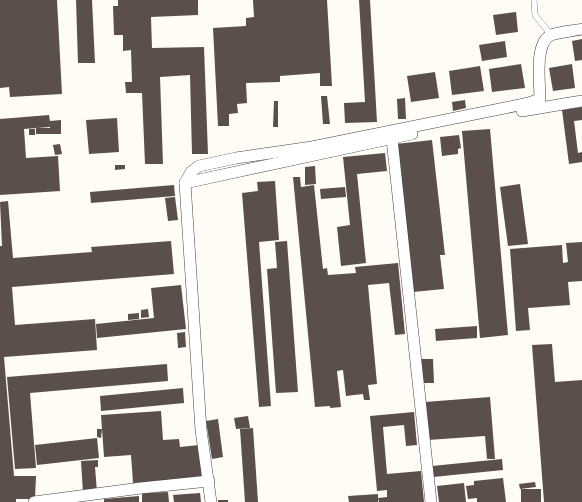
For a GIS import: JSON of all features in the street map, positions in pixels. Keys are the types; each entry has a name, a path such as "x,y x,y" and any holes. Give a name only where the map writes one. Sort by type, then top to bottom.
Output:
{"street":[{"path":"211,502 201,430 185,183 191,172 199,166 236,158 312,147 529,103 540,99 539,60 542,44 551,35 582,29"},
{"path":"185,183 508,114 582,101"},
{"path":"392,139 431,502"},
{"path":"34,502 209,481"}],"lane":[{"path":"534,0 535,15 551,35"}],"building":[{"path":"0,0 57,0 62,94 10,97 9,87 0,88"},
{"path":"76,0 92,0 95,63 78,63"},
{"path":"118,0 198,0 198,15 151,17 152,48 204,47 208,154 192,154 190,75 160,77 163,164 145,164 142,93 126,93 125,82 132,82 131,50 123,51 123,35 114,35 113,6 118,6"},
{"path":"253,0 327,0 332,86 320,86 320,73 280,76 280,82 246,83 247,103 237,104 238,113 229,114 229,126 218,126 213,28 246,26 246,18 254,17"},
{"path":"359,0 370,0 377,122 345,123 344,103 365,102"},
{"path":"516,12 518,32 496,35 493,15"},
{"path":"582,39 582,60 575,61 572,41"},
{"path":"505,41 507,57 482,61 479,45"},
{"path":"521,64 525,88 492,92 489,69"},
{"path":"572,64 575,88 553,91 549,68"},
{"path":"480,66 484,91 452,95 449,71"},
{"path":"435,72 439,98 411,102 407,76"},
{"path":"321,96 327,96 330,124 323,124"},
{"path":"405,98 406,119 398,119 397,99"},
{"path":"465,100 466,108 453,111 452,102"},
{"path":"274,101 278,101 278,127 273,127"},
{"path":"582,107 582,120 574,121 578,153 582,152 582,162 569,164 562,110"},
{"path":"49,115 50,121 61,120 61,134 36,134 36,128 24,129 26,158 58,156 60,191 0,195 0,119"},
{"path":"117,118 119,152 89,154 86,120"},
{"path":"29,129 35,129 35,135 29,135"},
{"path":"490,129 508,335 480,338 462,131"},
{"path":"459,135 461,148 458,149 458,154 442,156 440,137"},
{"path":"432,140 445,255 440,255 444,289 413,292 396,144"},
{"path":"60,144 62,154 55,155 53,145"},
{"path":"385,153 387,171 357,174 366,263 341,266 337,227 350,225 343,157"},
{"path":"115,165 125,165 125,169 115,170"},
{"path":"315,166 316,184 305,185 305,167"},
{"path":"293,177 300,177 301,187 314,185 323,269 327,268 328,275 356,273 355,267 398,263 405,334 395,335 389,283 368,285 377,384 368,385 370,400 364,400 363,394 346,396 343,370 337,371 341,407 315,407"},
{"path":"275,181 279,240 259,242 271,406 259,407 242,193 258,191 257,182"},
{"path":"520,184 528,244 508,246 500,187"},
{"path":"174,185 175,196 91,203 90,192"},
{"path":"345,187 346,197 321,199 320,189"},
{"path":"175,197 178,220 168,221 165,198"},
{"path":"8,201 13,258 92,252 91,247 171,241 174,274 12,287 15,325 95,319 97,350 4,357 14,476 36,476 35,499 16,499 16,502 0,502 0,246 2,246 0,202"},
{"path":"287,241 298,392 276,393 267,269 277,268 275,242"},
{"path":"582,242 582,281 568,282 570,305 528,308 530,330 516,331 510,249 562,245 563,263 568,262 566,243"},
{"path":"181,285 186,329 97,338 96,324 154,318 151,288"},
{"path":"148,309 149,317 141,318 141,310"},
{"path":"139,313 139,319 128,320 128,314"},
{"path":"477,326 477,338 436,341 435,329"},
{"path":"185,332 186,347 178,348 177,333"},
{"path":"552,344 555,382 582,380 582,502 544,502 532,345"},
{"path":"421,359 433,359 434,383 422,383"},
{"path":"167,364 168,381 30,393 36,468 15,469 7,377"},
{"path":"183,388 184,403 101,411 100,396"},
{"path":"490,397 495,459 487,459 485,436 428,440 425,402"},
{"path":"161,411 163,440 179,439 180,447 199,445 202,478 133,483 131,455 104,457 101,415"},
{"path":"414,412 417,445 406,446 404,425 383,427 387,474 421,471 424,502 379,502 378,498 387,497 387,490 377,491 370,416"},
{"path":"248,416 250,428 236,429 234,418"},
{"path":"218,419 223,457 212,459 206,421"},
{"path":"253,428 258,502 245,502 240,429"},
{"path":"97,429 102,429 101,438 97,437"},
{"path":"97,438 99,458 37,465 35,445"},
{"path":"502,459 503,470 433,477 432,466"},
{"path":"98,460 98,467 95,467 97,492 83,493 81,461"},
{"path":"503,478 506,502 477,502 477,498 468,499 466,486 474,485 474,481"},
{"path":"535,482 536,487 520,489 519,484"},
{"path":"464,483 466,502 439,502 437,486"},
{"path":"521,489 541,489 541,502 521,502"},
{"path":"168,492 169,502 142,502 142,493"},
{"path":"200,493 201,502 174,502 173,495"},
{"path":"378,494 378,502 349,502 348,496"},
{"path":"139,496 139,502 104,502 104,499"},
{"path":"218,500 228,500 228,502 218,502"}]}
